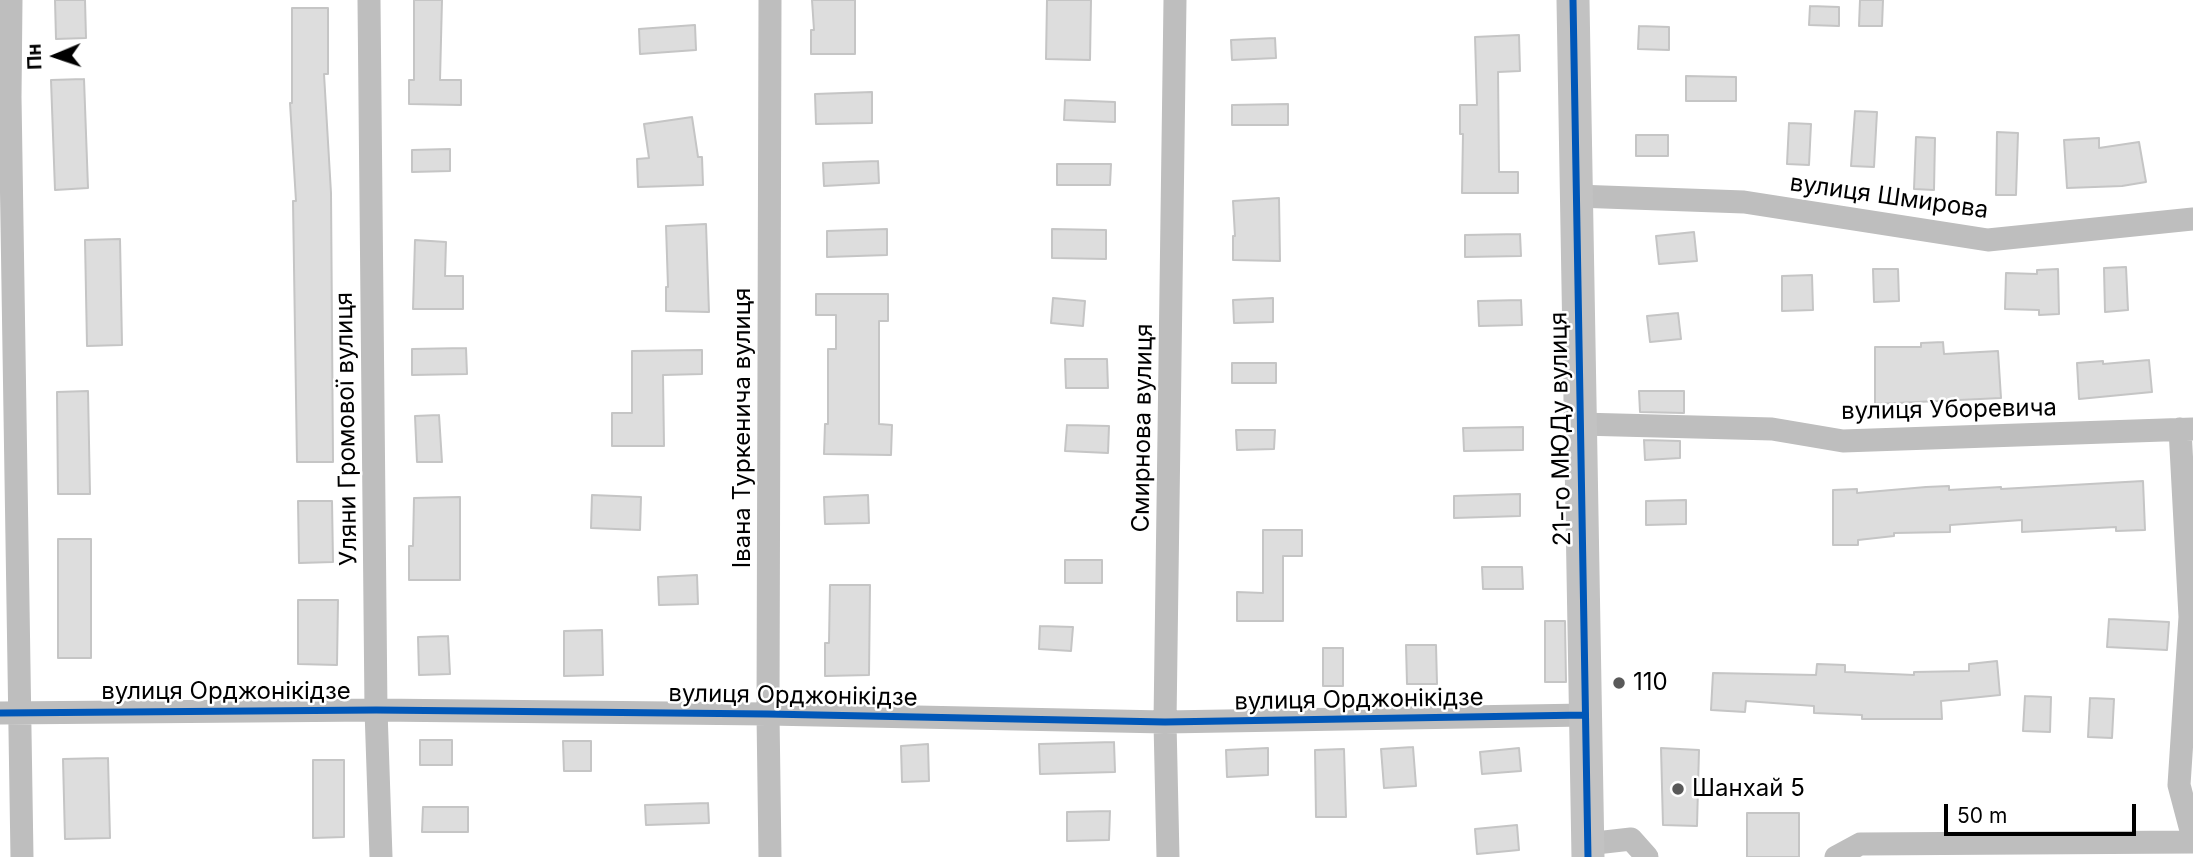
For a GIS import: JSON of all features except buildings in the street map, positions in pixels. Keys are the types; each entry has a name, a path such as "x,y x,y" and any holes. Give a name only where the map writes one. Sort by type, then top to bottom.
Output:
{"street":[{"path":"11,0 5,97 10,712 22,857"},
{"name":"Уляни Громової вулиця","path":"369,0 376,710 381,857"},
{"name":"Івана Туркенича вулиця","path":"770,0 770,857"},
{"name":"Смирнова вулиця","path":"1168,857 1165,722 1175,0"},
{"name":"21-го МЮДу вулиця","path":"1573,0 1588,851"},
{"name":"вулиця Шмирова","path":"1576,196 1744,202 1988,240 2193,219"},
{"name":"вулиця Уборевича","path":"1580,424 1772,429 1843,441 2186,429"},
{"path":"1836,857 1860,844 2193,840 2179,785 2190,617 2186,429"},
{"name":"вулиця Орджонікідзе","path":"10,712 376,710 1165,722 1585,715"},
{"path":"1588,851 1631,839 1647,857"}],"cycle path":[{"path":"1573,0 1588,857"},
{"path":"0,713 376,710 1165,722 1585,715"}],"place":[{"name":"110","path":"1619,683"},
{"name":"Шанхай 5","path":"1678,789"}]}
